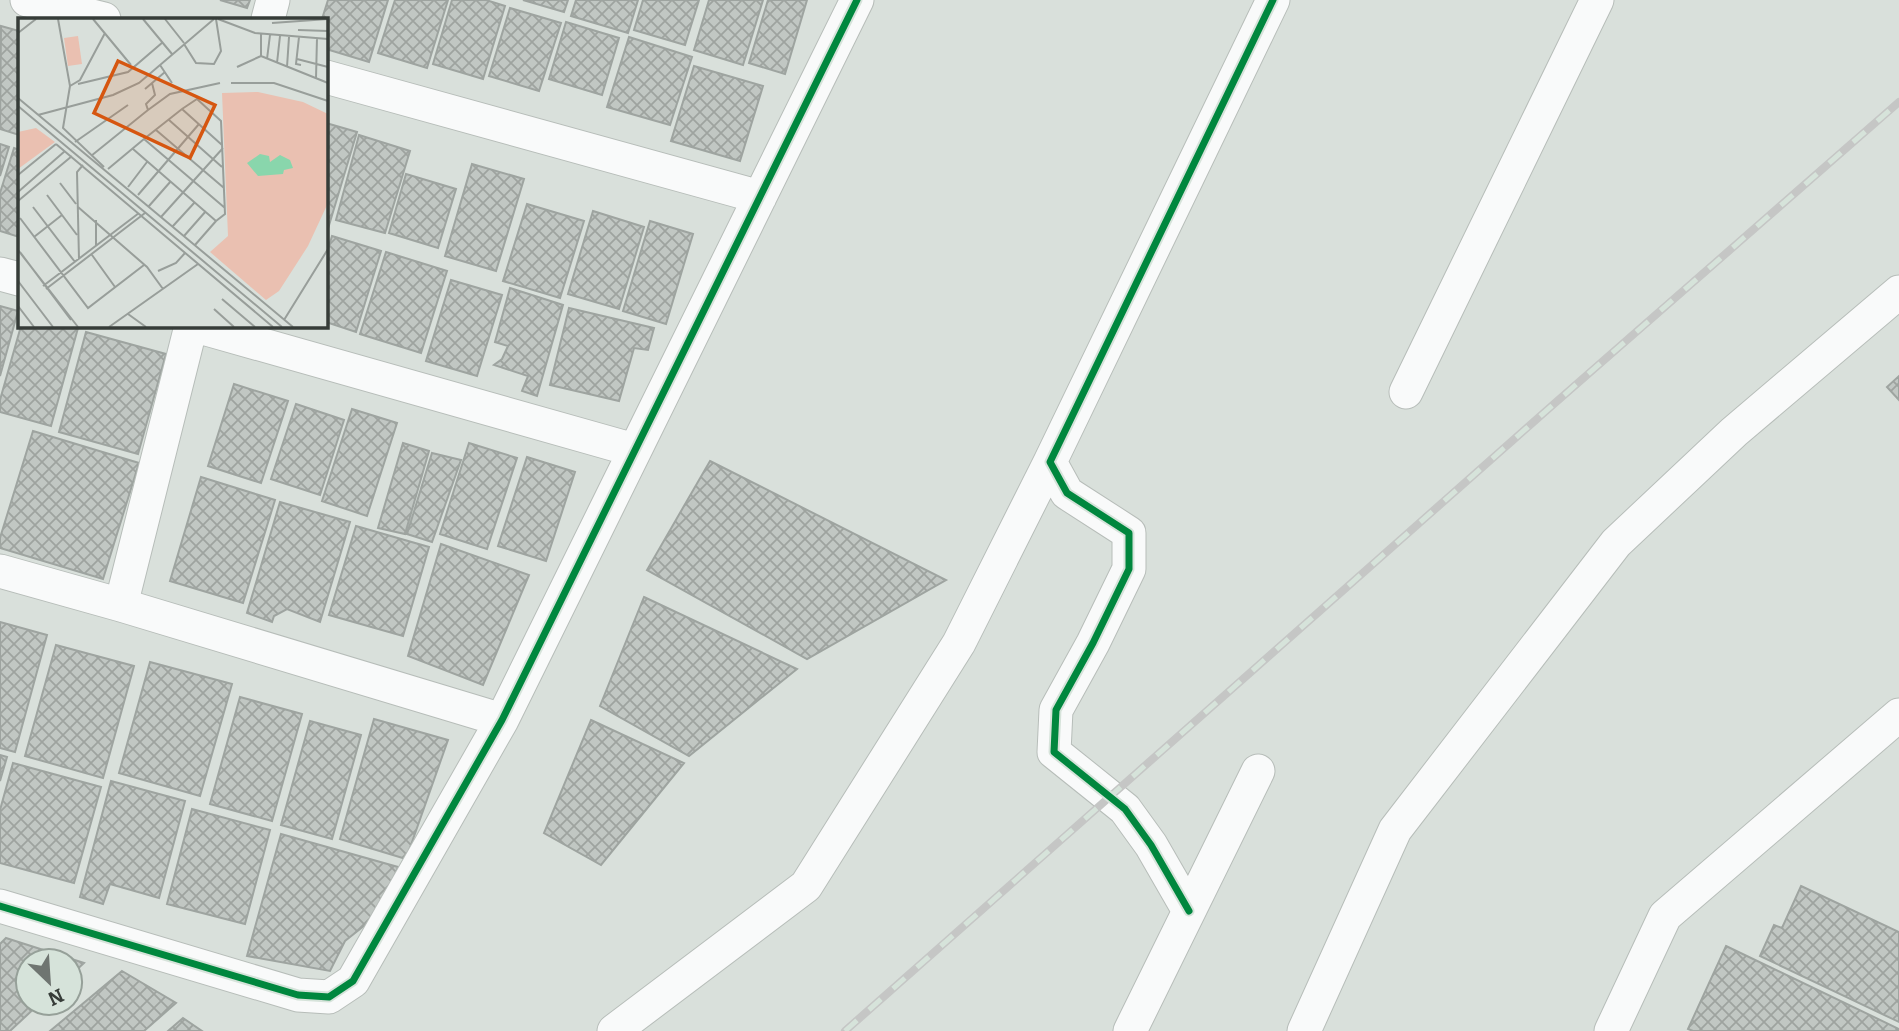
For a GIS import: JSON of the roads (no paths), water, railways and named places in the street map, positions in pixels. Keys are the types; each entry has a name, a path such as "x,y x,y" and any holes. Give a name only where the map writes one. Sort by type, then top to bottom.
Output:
{"street":[{"path":"27,0 100,18"},
{"path":"268,18 273,0"},
{"path":"0,906 298,995 329,997 353,981 502,720 857,0"},
{"path":"614,1031 806,886 959,643 1050,462 1273,0"},
{"path":"1406,392 1597,0"},
{"path":"327,77 760,197"},
{"path":"0,274 18,279"},
{"path":"1304,1031 1395,830 1616,543 1734,432 1899,292"},
{"path":"121,605 194,327"},
{"path":"198,327 634,450"},
{"path":"1050,462 1067,493 1129,533 1129,569 1056,710 1054,752 1125,809 1151,845 1189,911"},
{"path":"0,571 502,720"},
{"path":"1611,1031 1665,916 1899,715"},
{"path":"1130,1031 1258,771"}],"railway":[{"path":"845,1031 1899,102"}]}
